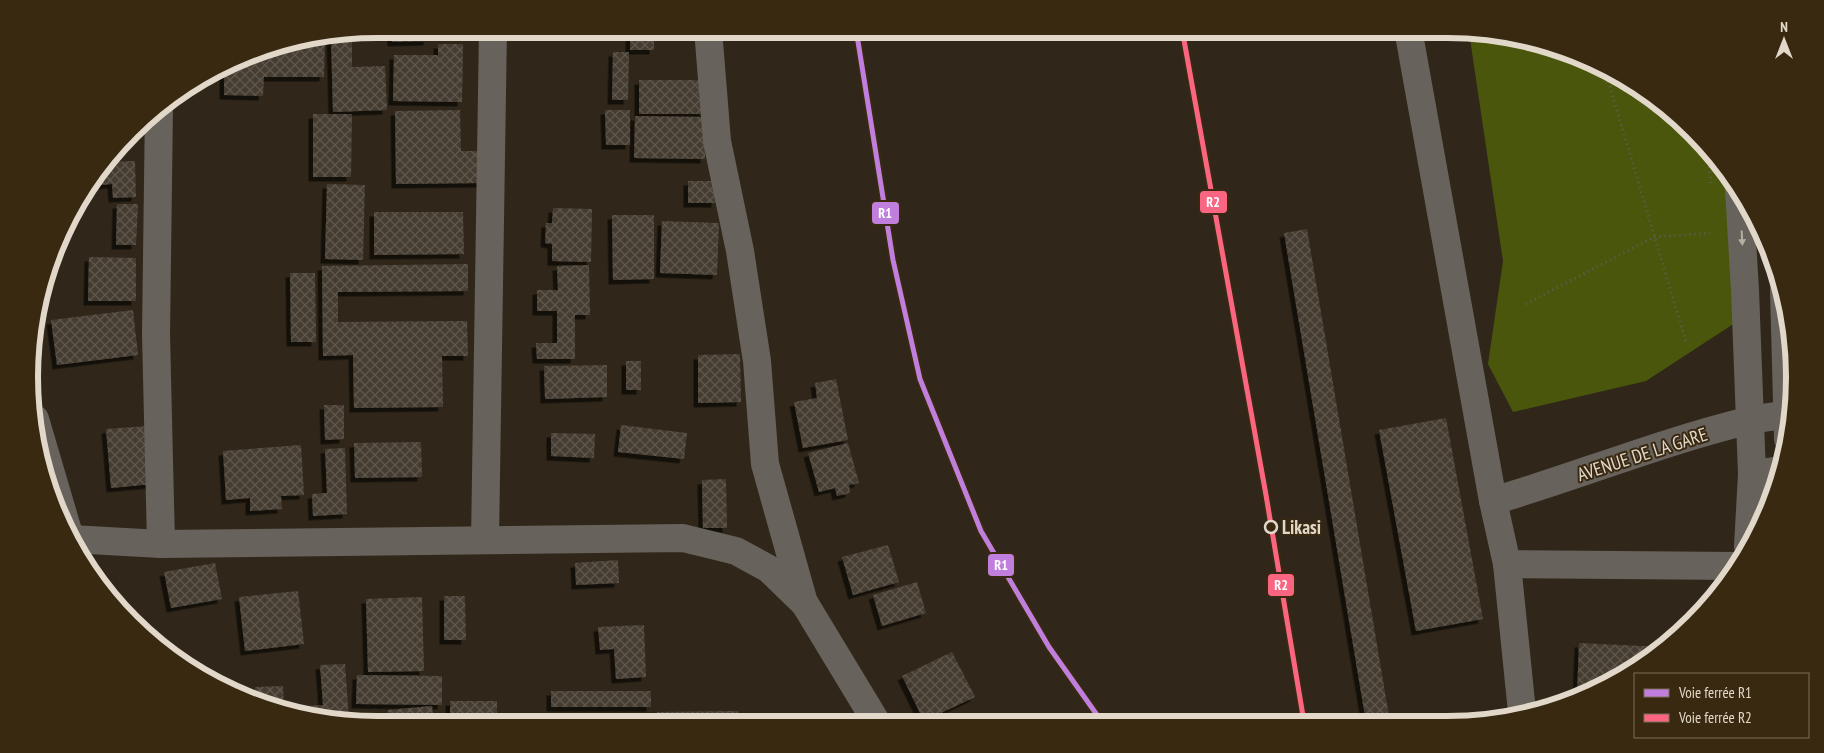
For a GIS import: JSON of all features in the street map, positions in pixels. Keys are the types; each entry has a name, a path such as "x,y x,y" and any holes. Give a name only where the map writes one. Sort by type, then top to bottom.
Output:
{"street":[{"path":"485,540 493,38"},
{"path":"709,38 717,141 740,251 757,361 766,464 805,604"},
{"path":"1410,38 1493,501 1507,564 1522,707"},
{"path":"159,117 156,334 161,544"},
{"path":"1740,205 1752,474 1749,532"},
{"name":"AVENUE DE LA GARE","path":"1493,501 1749,420 1784,423"},
{"path":"1752,474 1773,471"},
{"path":"79,539 161,544 683,538 736,551 769,569 805,604 873,716"},
{"path":"1507,564 1728,566"}],"path":[{"path":"1600,73 1609,86"},
{"path":"1607,77 1686,342"},
{"path":"1526,304 1654,237 1717,233"}],"green space":[{"path":"1470,38 1492,40 1535,49 1556,55 1597,72 1654,108 1687,137 1716,170 1733,194 1738,321 1646,381 1513,412 1488,364 1503,261"}],"building":[{"path":"352,38 352,67 385,66 387,110 333,112 331,40"},
{"path":"392,38 428,38 428,41 392,42"},
{"path":"630,38 654,38 654,50 630,50"},
{"path":"325,41 324,77 264,77 263,96 224,95 224,74 227,72 268,55"},
{"path":"438,44 463,44 462,102 393,101 394,55 438,55"},
{"path":"613,52 629,52 628,100 612,100"},
{"path":"639,80 704,80 704,114 639,114"},
{"path":"460,110 461,151 481,151 481,183 396,184 395,111"},
{"path":"605,110 630,110 630,145 606,145"},
{"path":"313,114 352,114 351,177 313,177"},
{"path":"635,116 705,117 705,159 634,158"},
{"path":"135,161 136,197 113,198 112,184 100,185 100,181 115,162"},
{"path":"688,181 716,181 716,203 688,203"},
{"path":"327,184 365,185 363,260 325,259"},
{"path":"117,204 138,204 136,245 116,245"},
{"path":"553,208 592,209 591,262 552,261 552,244 545,243 546,223 552,223"},
{"path":"374,212 463,212 464,254 374,255"},
{"path":"612,215 654,215 654,279 613,280"},
{"path":"662,221 719,223 717,275 660,273"},
{"path":"1307,229 1389,716 1365,716 1284,233"},
{"path":"89,257 136,258 136,301 88,301"},
{"path":"468,264 468,291 338,292 338,322 467,321 468,356 442,356 443,407 354,408 353,355 323,356 322,266"},
{"path":"589,265 590,315 575,315 575,359 537,359 536,343 557,343 557,311 537,311 537,290 558,290 557,266"},
{"path":"290,273 315,273 316,342 291,342"},
{"path":"133,310 138,355 57,365 51,320"},
{"path":"740,354 741,402 698,403 698,355"},
{"path":"626,361 641,361 641,390 626,390"},
{"path":"607,365 607,397 545,399 544,366"},
{"path":"836,379 848,440 803,448 794,402 817,398 815,383"},
{"path":"324,405 344,405 344,439 325,440"},
{"path":"1446,418 1483,619 1416,631 1379,430"},
{"path":"621,425 687,433 684,459 618,452"},
{"path":"148,426 153,484 111,488 106,429"},
{"path":"551,433 595,434 594,458 551,456"},
{"path":"421,442 422,477 355,478 354,443"},
{"path":"848,443 859,483 849,485 850,493 837,496 835,488 819,492 808,453"},
{"path":"301,445 304,495 281,496 282,509 250,511 250,498 226,500 223,451"},
{"path":"345,448 347,514 313,516 312,494 327,493 325,449"},
{"path":"726,479 727,528 703,528 702,480"},
{"path":"888,545 899,582 853,595 842,557"},
{"path":"618,560 619,583 576,585 575,563"},
{"path":"215,563 222,599 171,608 164,572"},
{"path":"917,582 926,613 882,626 873,595"},
{"path":"298,591 304,644 245,651 239,597"},
{"path":"444,596 465,596 466,640 444,640"},
{"path":"422,597 424,671 368,672 366,599"},
{"path":"644,625 646,677 616,679 614,649 600,650 598,627"},
{"path":"1579,643 1652,646 1617,670 1577,690"},
{"path":"952,652 975,697 935,716 922,716 902,676"},
{"path":"345,664 349,715 298,706 323,705 320,665"},
{"path":"357,675 442,676 442,705 356,704"},
{"path":"283,686 284,703 255,693 255,687"},
{"path":"551,691 651,691 651,707 551,707"},
{"path":"450,701 497,701 497,716 450,716"},
{"path":"432,706 433,716 388,716 388,710"},
{"path":"738,711 738,716 657,716 657,712"}],"railway":[{"path":"857,38 893,260 920,379 981,531 1049,647 1098,716"}],"rail line":[{"name":"R1","path":"857,38 893,260 920,379 981,531 1049,647 1098,716"},
{"name":"R2","path":"1184,38 1266,495 1303,716"}],"place":[{"name":"Likasi","path":"1271,527"}]}
